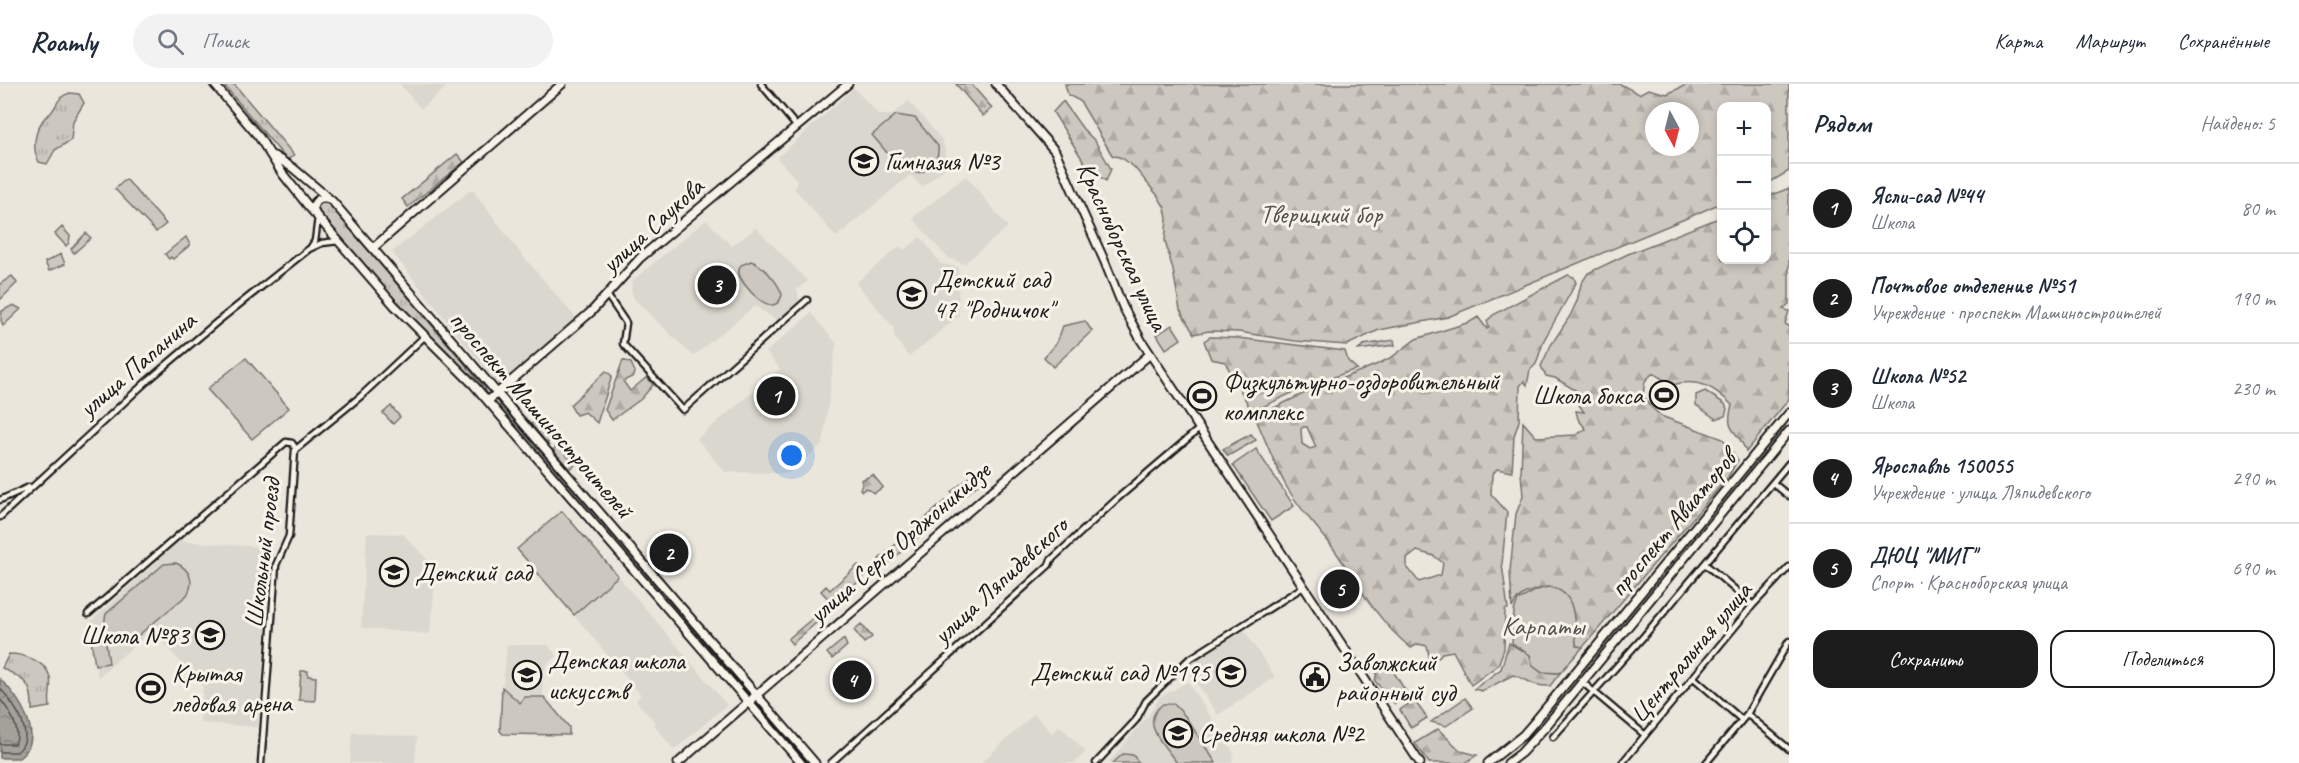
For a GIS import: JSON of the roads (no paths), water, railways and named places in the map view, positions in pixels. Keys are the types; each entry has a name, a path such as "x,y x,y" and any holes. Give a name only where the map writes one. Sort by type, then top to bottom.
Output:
{"main road":[{"name":"проспект Машиностроителей","path":"214,84 259,136 282,173 316,216 394,305 454,363 488,400 801,763"},
{"path":"373,249 562,84"},
{"name":"улица Саукова","path":"488,400 592,311 640,258 848,84"},
{"name":"Красноборская улица","path":"996,84 1055,152 1123,307 1150,354 1420,763"},
{"name":"проспект Машиностроителей","path":"272,155 293,168 331,201 815,763"},
{"path":"316,216 313,207 317,200 325,198 331,201"},
{"name":"улица Серго Орджоникидзе","path":"678,763 1150,354"},
{"path":"454,363 464,356"},
{"name":"проспект Авиаторов","path":"1490,763 1536,720 1789,413"},
{"name":"проспект Авиаторов","path":"1508,763 1521,753 1546,726 1789,431"}],"street":[{"path":"761,84 797,127"},
{"path":"309,249 314,243 318,228 316,216"},
{"name":"улица Папанина","path":"0,517 145,383 309,249 322,243 338,241"},
{"path":"607,295 626,323 623,344 683,410 807,300"},
{"name":"Школьный проезд","path":"261,763 276,565 289,536 296,448 361,396 425,336"},
{"name":"улица Ляпидевского","path":"831,763 1118,498 1199,429"},
{"path":"88,614 285,442 291,442 296,448"},
{"name":"проспект Авиаторов","path":"1553,737 1705,564 1789,463"},
{"path":"1773,483 1789,496"},
{"path":"0,500 34,485"},
{"path":"1705,564 1754,605"},
{"name":"Центральная улица","path":"1622,763 1754,605 1789,567"},
{"path":"1096,763 1136,720 1146,701 1188,660 1303,586"},
{"path":"1706,763 1747,714 1789,641"},
{"path":"1694,678 1742,720"},
{"path":"1582,682 1645,735"},
{"path":"1747,714 1789,749"}],"water":[{"path":"0,679 22,707 30,729 31,740 27,750 19,758 0,758"}],"place":[{"name":"Гимназия №3","path":"864,161"},
{"name":"Школа №52","path":"717,285"},
{"name":"Детский сад 47 \"Родничок\"","path":"912,294"},
{"name":"Школа бокса","path":"1664,395"},
{"name":"Ясли-сад №44","path":"776,396"},
{"name":"Физкультурно-оздоровительный комплекс","path":"1202,396"},
{"name":"Почтовое отделение №51","path":"669,553"},
{"name":"Детский сад","path":"394,572"},
{"name":"ДЮЦ \"МИГ\"","path":"1340,589"},
{"name":"Школа №83","path":"210,635"},
{"name":"Детский сад №195","path":"1231,672"},
{"name":"Детская школа искусств","path":"527,675"},
{"name":"Заволжский районный суд","path":"1315,677"},
{"name":"Ярославль 150055","path":"852,680"},
{"name":"Крытая ледовая арена","path":"151,688"},
{"name":"Средняя школа №2","path":"1178,733"}],"park label":[{"name":"Тверицкий бор","path":"1321,214"},
{"name":"Карпаты","path":"1543,626"}]}
